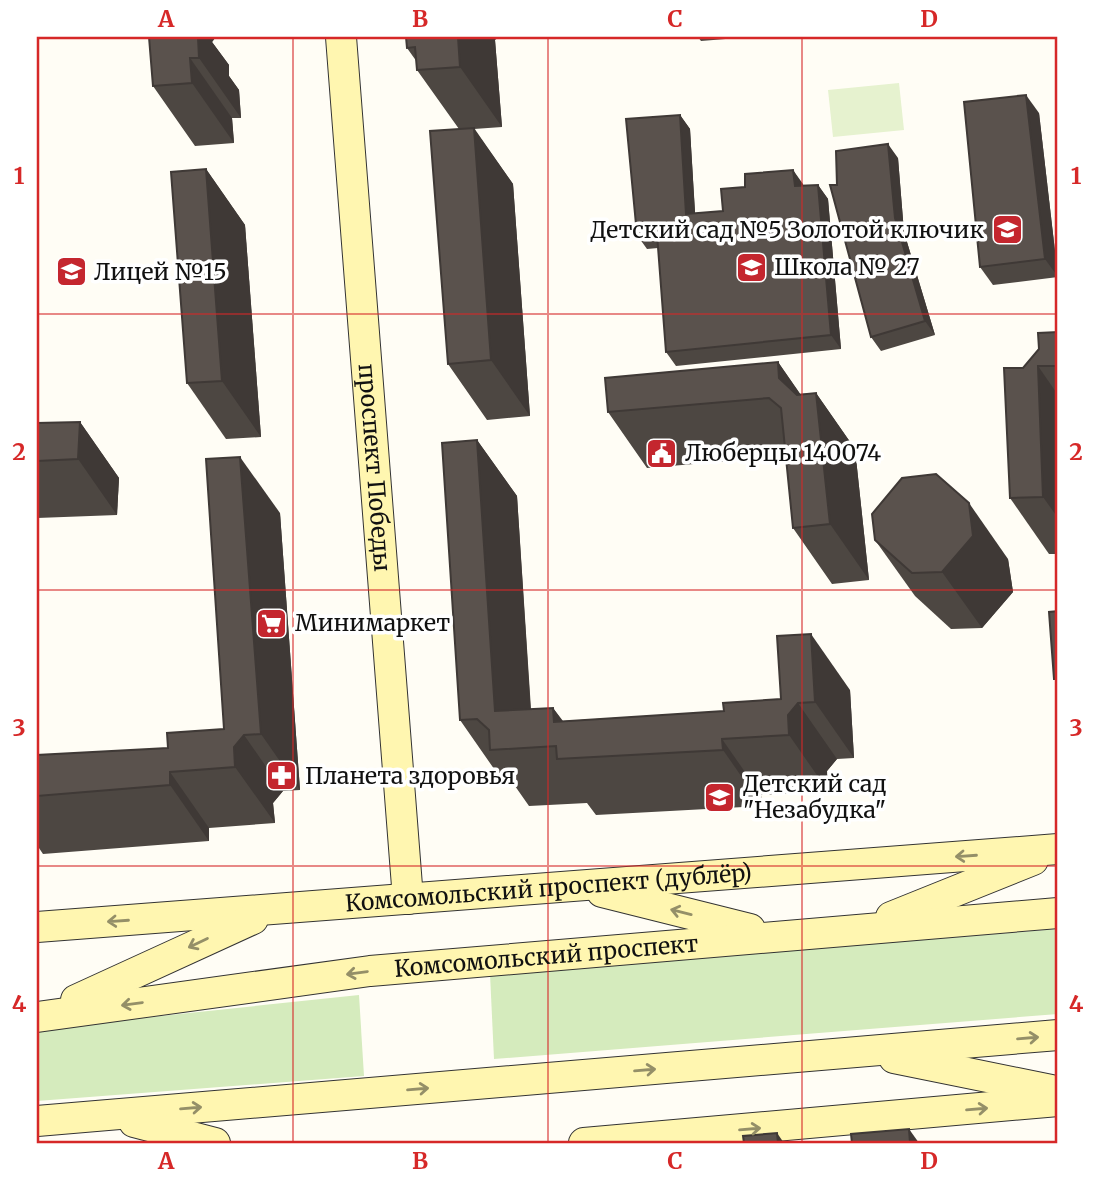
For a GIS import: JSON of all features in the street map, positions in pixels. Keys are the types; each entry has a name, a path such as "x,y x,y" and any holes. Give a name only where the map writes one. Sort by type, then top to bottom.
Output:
{"main road":[{"name":"проспект Победы","path":"341,37 408,899"},
{"name":"Комсомольский проспект (дублёр)","path":"37,927 1058,849"},
{"path":"864,928 1058,849"},
{"path":"576,886 771,935"},
{"path":"37,1016 110,987 233,926 284,909"},
{"name":"Комсомольский проспект","path":"37,1016 370,971 771,935 1058,913"},
{"path":"37,1121 1058,1035"},
{"path":"863,1051 1011,1085 1058,1091"},
{"path":"584,1143 1058,1101"},
{"path":"99,1116 157,1127 215,1143"}],"green space":[{"path":"899,83 904,130 833,137 828,90"},
{"path":"1058,929 1058,1014 494,1059 490,974"},
{"path":"359,995 364,1076 37,1101 37,1029"}],"building":[{"path":"149,37 198,37 199,58 190,58 192,83 153,86"},
{"path":"406,37 458,37 460,67 417,70 415,47 407,48"},
{"path":"1026,95 1045,259 980,267 964,102"},
{"path":"680,115 686,214 723,211 721,189 745,187 745,174 793,170 795,186 818,185 831,335 666,352 657,234 637,235 626,119"},
{"path":"474,128 491,360 448,364 430,131"},
{"path":"888,144 895,218 925,321 871,337 830,185 837,185 836,151"},
{"path":"206,169 222,381 187,383 171,172"},
{"path":"1058,332 1058,366 1038,366 1043,497 1010,498 1004,368 1023,368 1039,349 1038,333"},
{"path":"778,362 779,378 797,395 816,393 830,524 793,528 781,408 769,398 608,412 605,378"},
{"path":"80,422 78,459 37,461 37,423"},
{"path":"477,440 495,711 553,708 554,722 724,711 723,703 781,699 777,636 811,634 815,702 798,703 788,715 789,735 722,739 723,750 557,759 556,746 490,750 489,730 477,719 460,720 442,443"},
{"path":"240,457 261,734 244,735 234,747 235,767 170,772 170,785 37,796 37,755 168,748 167,733 224,729 206,459"},
{"path":"936,474 969,503 973,536 942,572 912,573 875,540 872,514 902,478"},
{"path":"1058,611 1058,679 1054,679 1049,612"},
{"path":"909,1129 910,1143 852,1143 851,1134"},
{"path":"777,1133 778,1143 744,1143 743,1136"}],"place":[{"name":"Детский сад №5 Золотой ключик","path":"1007,230"},
{"name":"Школа № 27","path":"751,267"},
{"name":"Лицей №15","path":"71,272"},
{"name":"Люберцы 140074","path":"662,453"},
{"name":"Минимаркет","path":"272,623"},
{"name":"Планета здоровья","path":"282,776"},
{"name":"Детский сад \"Незабудка\"","path":"720,797"}]}
